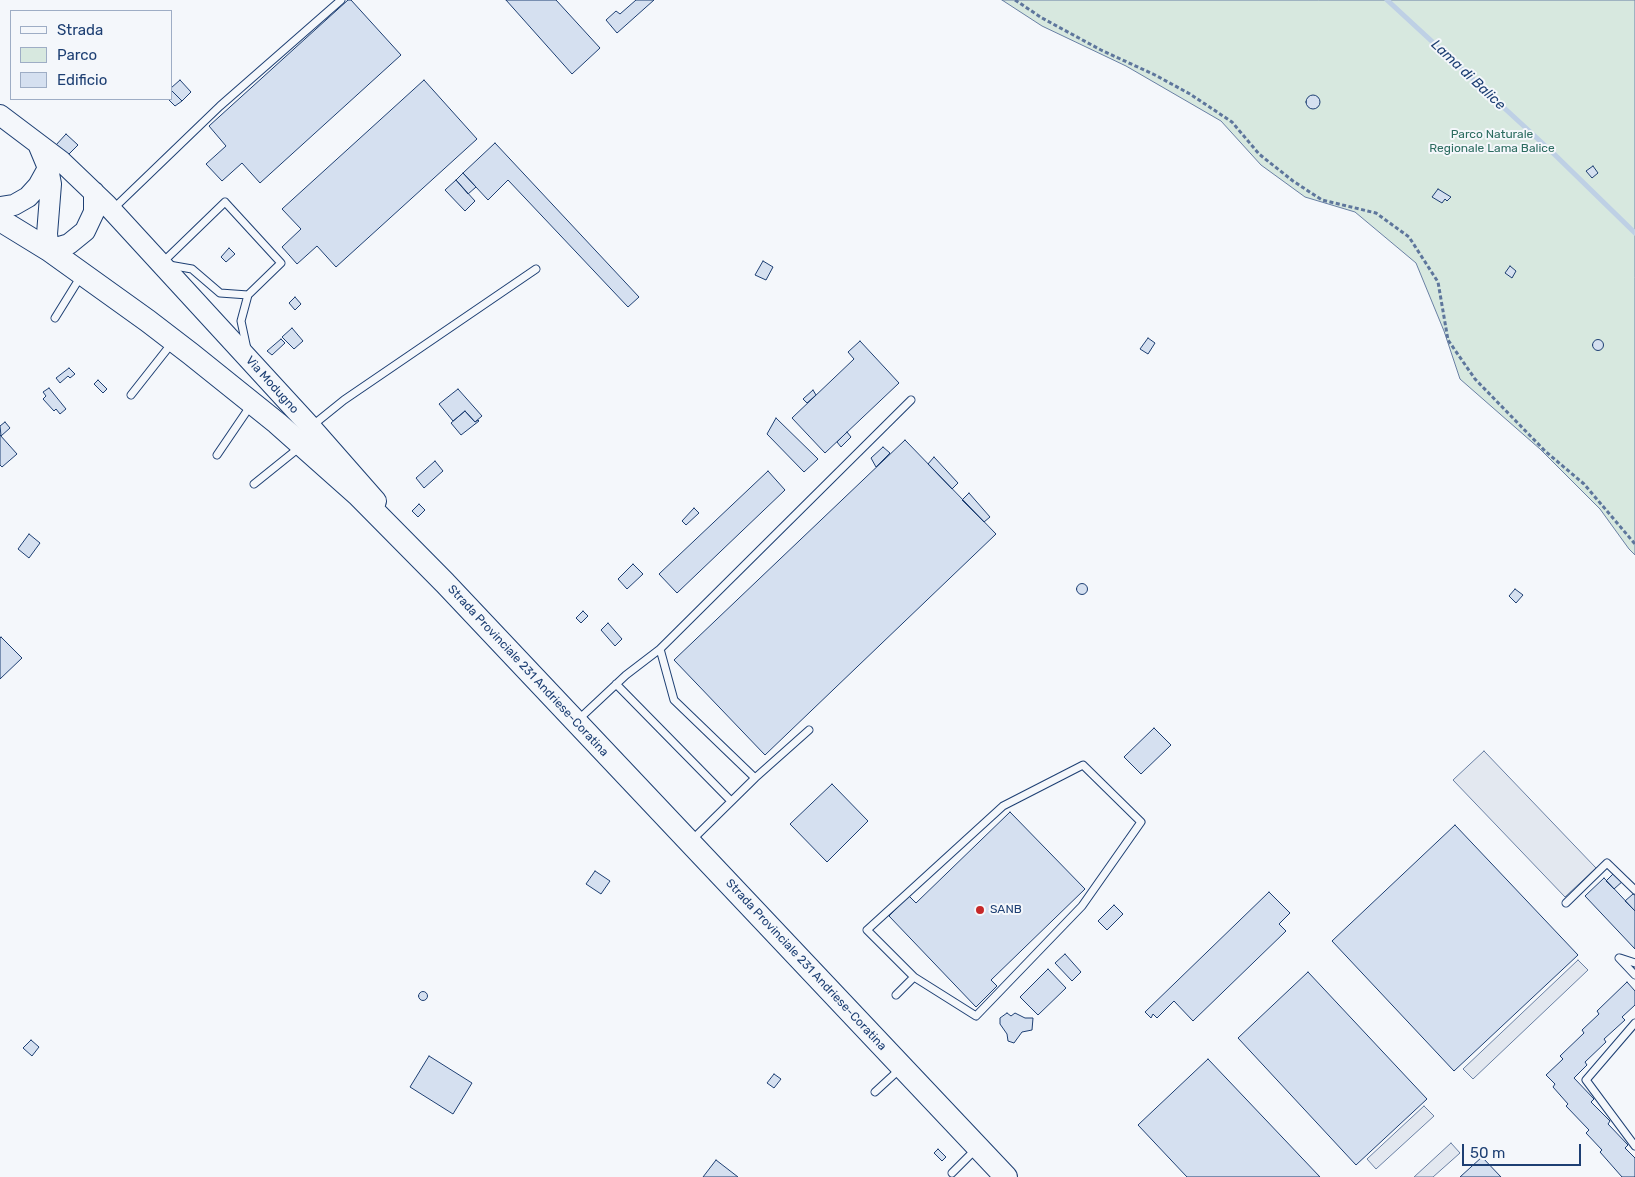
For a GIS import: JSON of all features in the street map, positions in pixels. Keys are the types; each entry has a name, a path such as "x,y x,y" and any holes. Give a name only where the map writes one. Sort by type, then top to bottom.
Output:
{"main road":[{"name":"Strada Provinciale 231 Andriese-Coratina","path":"0,220 49,250 174,341 253,403 306,436 358,495 445,583 1006,1177"}],"street":[{"name":"Via Modugno","path":"0,115 69,168 112,210 249,360 306,436"},
{"path":"38,144 48,168 52,192 46,234 49,250 69,244 85,231 94,212 94,192"},
{"path":"0,206 14,205 28,197 38,186 48,168"}],"lane":[{"path":"112,210 220,106 341,0"},
{"path":"161,264 225,202 281,263 248,295 241,321 249,360"},
{"path":"161,264 192,269 220,293 248,295"},
{"path":"254,484 344,400 536,269"},
{"path":"55,318 82,274"},
{"path":"131,395 174,341"},
{"path":"576,721 616,684 660,649 911,400"},
{"path":"217,455 253,403"},
{"path":"660,649 674,700 755,778"},
{"path":"616,684 731,801"},
{"path":"690,842 755,778 809,730"},
{"path":"1083,765 1141,822 1082,906 976,1016 914,977 867,930 1003,806 1083,765"},
{"path":"1566,904 1607,863 1635,890"},
{"path":"1635,963 1619,958 1635,975"},
{"path":"896,995 914,977"},
{"path":"1635,1023 1586,1080 1635,1146"},
{"path":"875,1092 902,1067"},
{"path":"952,1173 978,1147"}],"path":[{"path":"1016,0 1042,18 1084,41 1190,94 1232,122 1259,154 1292,181 1322,200 1376,213 1409,237 1438,282 1448,340 1475,379 1545,451 1584,484 1635,544"}],"green space":[{"name":"Parco Naturale Regionale Lama Balice","path":"1002,0 1635,0 1635,555 1600,509 1540,449 1460,379 1444,331 1416,263 1355,212 1305,197 1261,165 1221,121 1126,66 1042,26"}],"shaded area":[{"path":"1484,751 1596,868 1565,897 1453,780"},
{"path":"1578,960 1588,970 1473,1079 1463,1069"},
{"path":"1424,1106 1434,1116 1376,1169 1367,1159"},
{"path":"1451,1143 1460,1153 1433,1177 1414,1177"}],"building":[{"path":"348,0 351,0 401,55 260,183 242,163 222,181 206,164 226,146 209,126"},
{"path":"506,0 556,0 600,48 572,74"},
{"path":"636,0 654,0 617,33 606,20 616,11 620,14"},
{"path":"180,80 191,92 182,101 172,91 172,87"},
{"path":"424,80 477,139 336,267 317,246 297,264 282,247 301,229 282,209"},
{"path":"172,91 182,101 175,106 169,100 172,100"},
{"path":"1313,95 1318,97 1320,102 1318,107 1313,109 1308,107 1306,102 1308,97"},
{"path":"66,134 78,145 67,156 56,145"},
{"path":"495,143 639,297 628,307 508,180 488,200 463,173"},
{"path":"1593,166 1598,173 1592,178 1586,171"},
{"path":"463,173 476,187 468,194 456,180"},
{"path":"456,180 475,201 465,211 445,190"},
{"path":"1438,189 1451,197 1447,201 1445,199 1442,203 1432,197"},
{"path":"229,248 235,254 226,262 221,257"},
{"path":"763,261 773,267 766,280 755,275"},
{"path":"1510,266 1516,271 1512,278 1505,273"},
{"path":"295,297 301,304 295,310 289,303"},
{"path":"292,328 303,341 294,349 282,337"},
{"path":"1148,338 1155,343 1148,354 1140,349"},
{"path":"281,339 285,343 272,355 267,351"},
{"path":"1598,339 1604,345 1598,351 1592,345"},
{"path":"860,341 899,383 825,453 792,418 854,359 848,352"},
{"path":"69,368 75,374 70,378 68,376 60,383 56,378"},
{"path":"98,380 107,389 103,393 94,384"},
{"path":"49,388 66,409 60,414 56,409 54,411 43,399 46,396 43,392"},
{"path":"458,389 482,416 475,422 465,411 453,421 439,404"},
{"path":"813,390 816,395 807,403 803,399"},
{"path":"465,411 475,422 479,421 461,435 451,423"},
{"path":"776,418 818,459 804,472 767,434"},
{"path":"5,422 10,428 1,436 0,426"},
{"path":"847,432 851,437 841,447 837,442"},
{"path":"0,435 17,454 2,467 0,465"},
{"path":"905,440 996,534 765,755 674,660"},
{"path":"883,447 890,453 876,467 871,458"},
{"path":"934,457 958,483 952,489 928,464"},
{"path":"435,461 443,471 424,488 416,478"},
{"path":"768,471 785,490 677,593 659,574"},
{"path":"969,493 990,517 984,522 962,500"},
{"path":"419,504 425,510 418,517 412,511"},
{"path":"694,508 699,513 686,525 682,521"},
{"path":"29,534 40,543 29,558 18,549"},
{"path":"633,564 643,574 627,589 618,579"},
{"path":"1082,583 1088,589 1082,595 1076,589"},
{"path":"1515,589 1523,595 1516,603 1509,596"},
{"path":"583,611 588,616 581,623 576,618"},
{"path":"608,623 622,639 615,646 601,630"},
{"path":"0,638 22,658 0,679"},
{"path":"1154,728 1171,745 1141,774 1124,757"},
{"path":"832,784 868,821 827,862 790,824"},
{"name":"SANB","path":"1010,812 1085,889 991,980 997,986 976,1007 889,916 909,896 916,903"},
{"path":"1455,825 1578,955 1454,1071 1332,941"},
{"path":"595,871 610,881 601,894 586,884"},
{"path":"1616,871 1624,880 1614,889 1606,881"},
{"path":"1604,878 1635,911 1635,949 1585,896"},
{"path":"1269,892 1290,913 1279,924 1286,931 1193,1021 1174,1001 1157,1018 1153,1014 1151,1018 1145,1012"},
{"path":"1633,894 1635,895 1635,911 1625,901"},
{"path":"1114,905 1123,914 1107,930 1098,921"},
{"path":"1065,954 1081,972 1072,981 1055,963"},
{"path":"1048,969 1066,988 1038,1015 1020,997"},
{"path":"1308,972 1427,1099 1356,1165 1238,1038"},
{"path":"1627,982 1635,991 1635,1005 1622,1017 1625,1020 1604,1039 1606,1042 1585,1062 1587,1065 1574,1078 1594,1099 1591,1102 1610,1121 1608,1124 1628,1145 1625,1148 1635,1158 1635,1177 1622,1177 1600,1152 1602,1150 1586,1133 1589,1130 1566,1106 1568,1104 1553,1087 1555,1084 1546,1075 1563,1059 1560,1056 1584,1033 1582,1030 1599,1014 1597,1011"},
{"path":"423,991 428,996 423,1001 418,996"},
{"path":"1007,1013 1011,1016 1015,1013 1025,1018 1033,1018 1032,1030 1022,1032 1014,1043 1008,1041 1007,1034 1000,1024 1000,1018"},
{"path":"31,1040 39,1047 32,1056 23,1048"},
{"path":"429,1056 472,1083 453,1114 410,1087"},
{"path":"1208,1059 1320,1177 1187,1177 1138,1125"},
{"path":"774,1074 781,1079 774,1088 767,1083"},
{"path":"938,1149 946,1157 942,1161 934,1153"},
{"path":"1482,1157 1501,1177 1460,1177"},
{"path":"716,1160 738,1177 703,1177"}],"waterway":[{"name":"Lama di Balice","path":"1387,0 1552,152 1635,233"}],"place":[{"name":"SANB","path":"980,910"}]}
